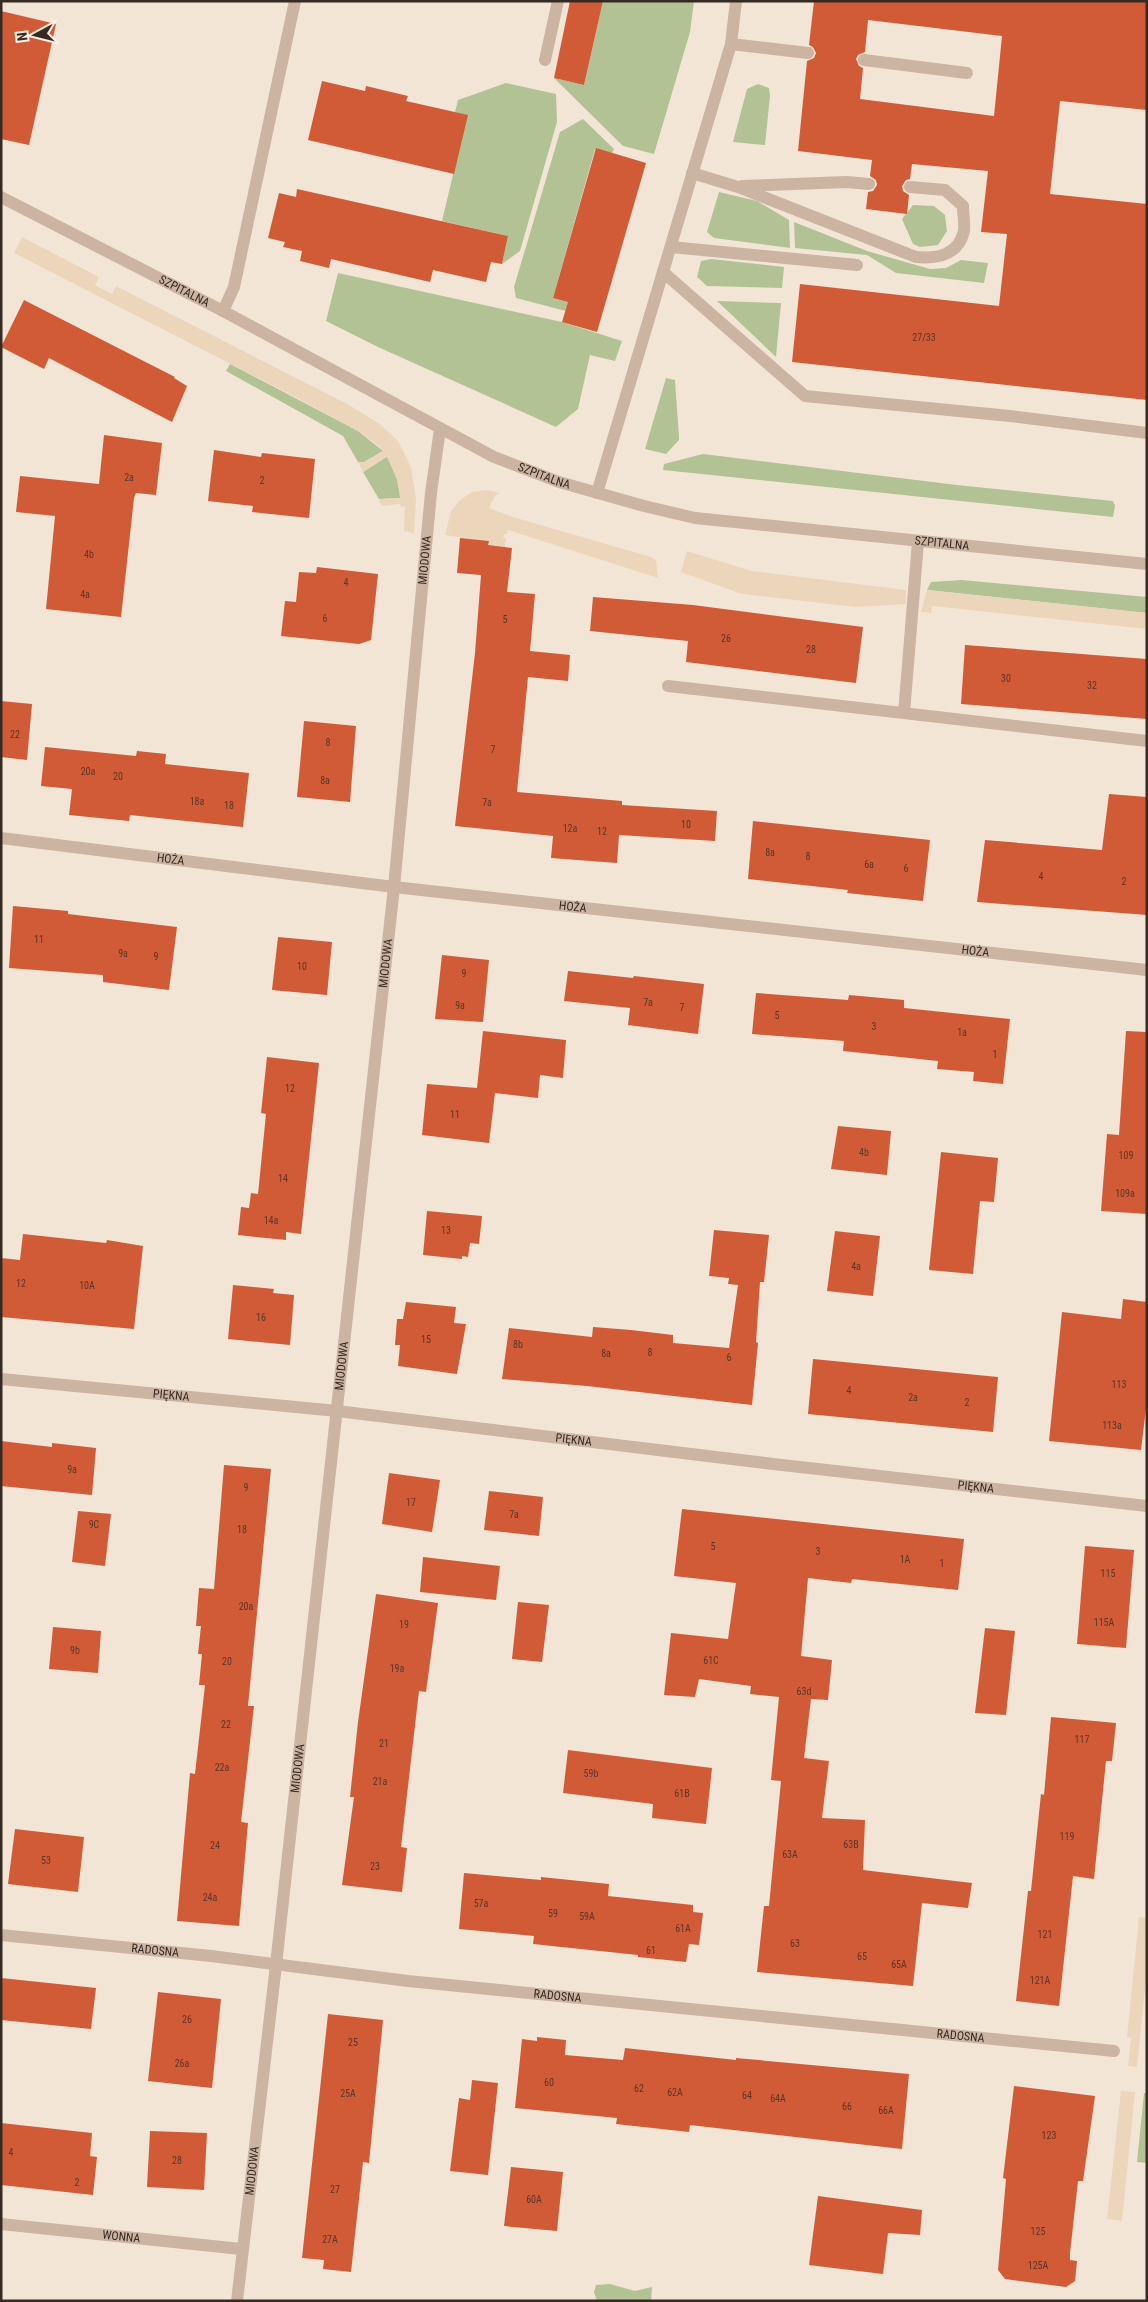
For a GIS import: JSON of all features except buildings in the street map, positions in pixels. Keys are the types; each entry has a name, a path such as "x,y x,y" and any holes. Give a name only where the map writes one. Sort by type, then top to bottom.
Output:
{"street":[{"path":"223,311 234,287 295,1"},
{"path":"545,60 558,1"},
{"path":"598,493 731,44 736,1"},
{"path":"731,44 808,53"},
{"path":"864,60 967,73"},
{"path":"692,173 738,187 916,257 935,258 953,251 964,231 963,206 945,190 910,187"},
{"path":"738,187 846,182 869,184"},
{"name":"SZPITALNA","path":"1,197 223,311 440,429 528,472 598,493 695,518 1147,564"},
{"path":"670,247 857,265"},
{"path":"663,272 805,396 1010,416 1147,433"},
{"name":"MIODOWA","path":"236,2301 276,1965 394,887 431,493 440,429"},
{"path":"904,713 918,542"},
{"path":"668,686 1147,741"},
{"name":"HOŻA","path":"1,838 394,887 1147,970"},
{"name":"PIĘKNA","path":"1,1379 337,1410 773,1464 1147,1506"},
{"name":"RADOSNA","path":"1,1935 211,1956 408,1981 1114,2051"},
{"name":"WONNA","path":"1,2224 241,2249"}],"green space":[{"path":"603,1 694,1 690,32 654,154 623,146 554,78 584,85"},
{"path":"506,83 556,94 557,122 520,251 502,264 508,236 442,221 467,116 455,112 458,100"},
{"path":"758,84 769,88 770,96 765,145 733,142 747,89"},
{"path":"583,119 614,149 612,153 595,149 553,298 568,302 566,311 516,298 514,287 560,132"},
{"path":"719,192 757,201 789,220 790,248 714,238 707,232"},
{"path":"913,205 934,206 945,215 947,231 938,245 920,247 913,244 902,219"},
{"path":"794,222 867,251 930,269 946,268 961,260 988,263 984,283 896,273 867,255 795,248"},
{"path":"711,259 784,267 782,288 707,286 697,277 701,261"},
{"path":"338,273 562,322 622,341 615,361 590,355 578,409 556,427 378,347 326,321"},
{"path":"717,301 781,303 776,357"},
{"path":"230,364 358,431 383,451 364,462 358,462 343,436 226,371"},
{"path":"666,378 675,380 679,440 666,454 645,449"},
{"path":"703,454 957,485 1113,501 1115,506 1113,517 663,470 664,464"},
{"path":"387,456 397,479 401,498 379,499 363,472"},
{"path":"962,580 1147,597 1147,613 927,590 931,582"},
{"path":"1144,2093 1147,2093 1147,2163 1137,2162"},
{"path":"610,2284 635,2291 652,2287 651,2301 597,2301 594,2292 596,2285"}],"shaded area":[{"path":"22,237 99,277 95,285 112,294 116,286 347,404 380,424 398,441 411,467 416,499 414,533 404,531 405,506 401,507 400,504 382,506 379,499 400,498 397,479 387,457 363,472 358,462 365,462 383,451 379,446 358,431 301,400 14,253"},
{"path":"486,490 500,493 495,496 489,508 513,517 651,557 656,560 658,578 508,530 503,538 506,538 505,547 488,546 488,542 445,535 451,511 460,500 472,492"},
{"path":"687,551 752,571 906,590 906,604 856,607 742,594 681,572"},
{"path":"927,590 1147,613 1147,629 932,606 931,613 921,612"},
{"path":"1139,1917 1147,1918 1147,1970 1137,2067 1128,2066 1131,2038 1127,2037"},
{"path":"1121,2091 1135,2092 1122,2221 1107,2219"}]}
